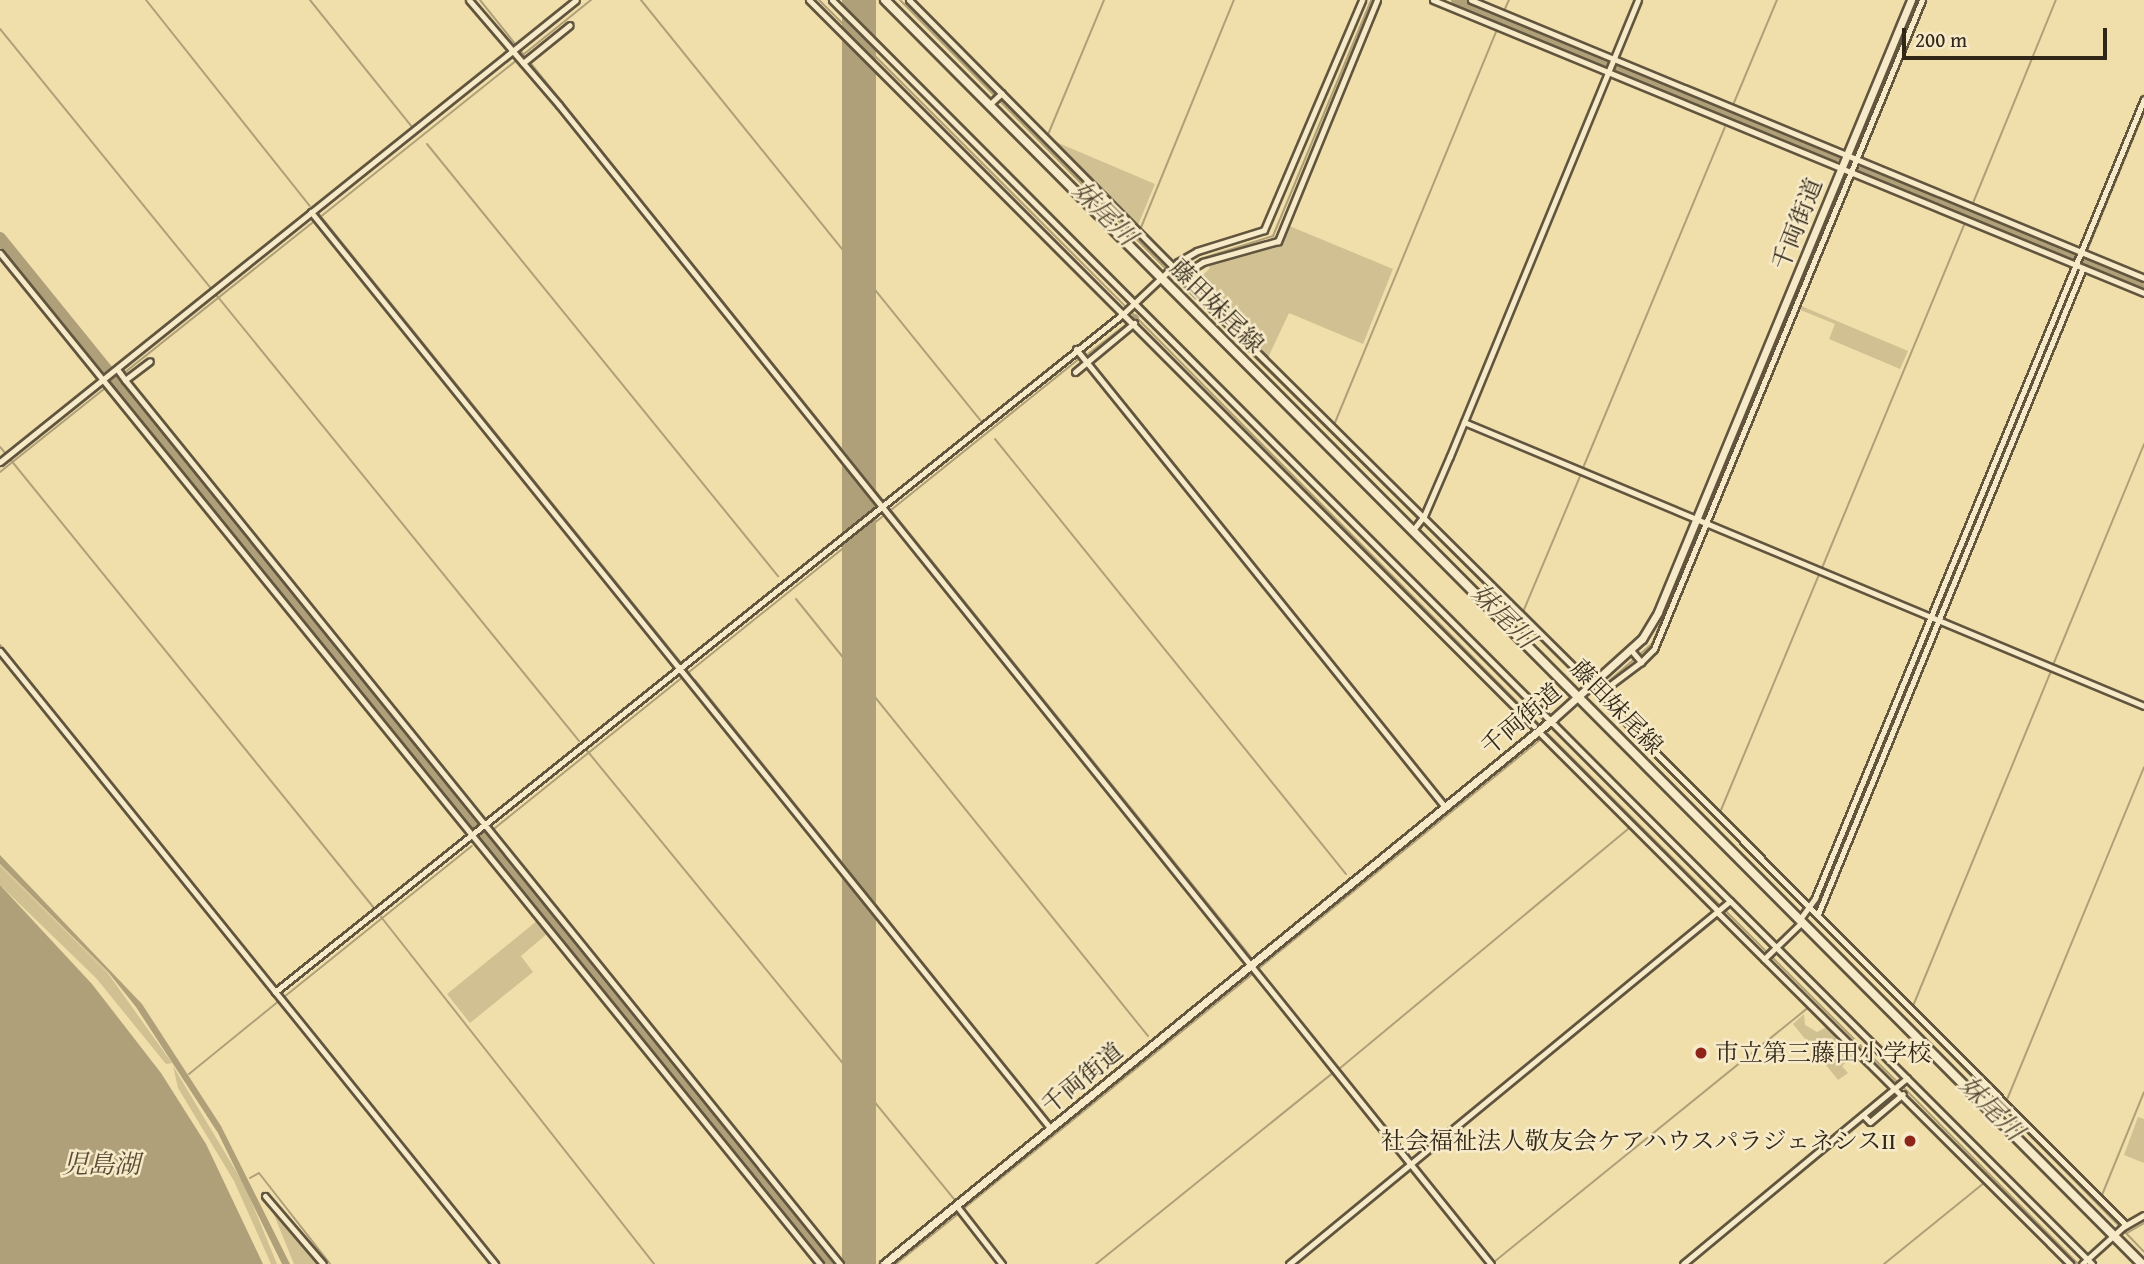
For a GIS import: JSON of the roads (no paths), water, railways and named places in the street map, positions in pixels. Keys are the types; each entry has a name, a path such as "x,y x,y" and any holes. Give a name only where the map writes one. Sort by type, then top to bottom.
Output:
{"main road":[{"name":"藤田妹尾線","path":"886,0 996,98 1166,273 1419,523 1578,697 1808,915 2118,1232 2142,1264"}],"street":[{"path":"469,0 525,61 883,504 1490,1264"},
{"path":"120,374 212,291 315,216 414,130 576,0"},
{"path":"809,0 1129,307 1134,323 1433,614 1550,721 1721,910 1771,952 1812,1005 2087,1261 2118,1232 2144,1215"},
{"path":"832,0 1129,307 1433,614 1534,726"},
{"path":"909,0 996,98 1046,139 1138,232 1166,273"},
{"path":"1362,0 1278,241 1213,254 1193,267 1184,280 1332,427 1419,523 1588,681"},
{"path":"1075,372 1084,357 1129,307 1166,273 1213,254 1268,226 1307,154 1377,0"},
{"path":"1433,0 1497,16 1611,65 1729,108 1856,159 2083,268 2144,293"},
{"path":"1471,0 1497,16 1850,174 1972,213 2144,278"},
{"path":"1419,523 1464,422 1637,0"},
{"name":"千両街道","path":"884,1264 959,1210 1051,1128 1254,970 1578,697 1637,658 1701,523 1845,155 1911,0"},
{"path":"1922,0 1701,523 1654,649 1637,658 1599,691 1808,915 2004,1104 2118,1232"},
{"path":"525,61 570,25"},
{"path":"1808,915 1935,621 2144,99"},
{"path":"1724,119 1729,108"},
{"path":"315,216 1051,1128"},
{"path":"0,253 820,1264"},
{"path":"1771,952 1808,915 2083,268"},
{"path":"277,992 473,834 487,828 883,504 1134,323"},
{"path":"1084,357 1445,807"},
{"path":"0,462 106,382 150,361"},
{"path":"120,374 841,1264"},
{"path":"1464,422 1935,621 2144,706"},
{"path":"0,651 495,1264"},
{"path":"1541,734 1721,910 1771,952 2070,1264"},
{"path":"1289,1264 1412,1166 1721,910"},
{"path":"1683,1264 1901,1088"},
{"path":"265,1196 323,1264"},
{"path":"959,1210 1002,1264"}],"water":[{"path":"842,0 876,0 876,1264 842,1264"},
{"path":"0,855 142,1004 221,1126 290,1264 282,1264 218,1133 136,1007 108,972 0,864"},
{"name":"児島湖","path":"0,885 92,984 161,1073 206,1144 263,1264 0,1264"}],"waterway":[{"path":"146,0 310,206"},
{"path":"310,0 412,127"},
{"path":"480,0 516,45"},
{"path":"524,54 591,0"},
{"path":"641,0 981,421"},
{"path":"819,0 1126,307"},
{"name":"妹尾川","path":"900,0 1166,269"},
{"path":"1047,137 1104,0"},
{"name":"妹尾川","path":"1140,230 1234,0"},
{"path":"1177,279 1200,259 1273,236 1371,0"},
{"path":"1457,0 1834,157"},
{"path":"1504,11 1509,0"},
{"path":"1618,57 1642,0"},
{"path":"1733,105 1777,0"},
{"path":"1860,140 1918,0"},
{"path":"1973,203 2056,0"},
{"path":"0,29 579,741"},
{"path":"1334,425 1496,31"},
{"path":"520,50 1250,956"},
{"path":"319,218 517,60"},
{"path":"1613,69 1616,63"},
{"path":"1468,420 1609,77"},
{"path":"1728,117 1731,111"},
{"path":"2087,251 2144,112"},
{"path":"1583,468 1725,127"},
{"path":"427,144 778,576"},
{"path":"1864,169 2144,283"},
{"path":"1595,693 1652,644 1841,187"},
{"path":"318,213 690,674"},
{"path":"0,472 314,221"},
{"path":"1822,568 1964,225"},
{"path":"0,238 831,1264"},
{"name":"妹尾川","path":"1170,273 1586,685"},
{"path":"1937,617 2077,273"},
{"path":"1130,311 1538,723"},
{"path":"1088,354 1128,323"},
{"path":"1086,355 1443,798"},
{"path":"891,510 1080,358"},
{"path":"1428,516 1466,426"},
{"path":"995,439 1346,874"},
{"path":"2053,665 2144,444"},
{"path":"0,447 6,454"},
{"path":"10,459 374,908"},
{"name":"妹尾川","path":"1523,612 1581,474"},
{"path":"480,840 882,517"},
{"path":"1721,810 1819,575"},
{"path":"796,599 1148,1036"},
{"path":"1816,911 1935,622"},
{"path":"0,645 500,1264"},
{"path":"1913,1006 2051,672"},
{"path":"695,680 1049,1120"},
{"name":"妹尾川","path":"1590,689 2119,1226"},
{"path":"1545,731 1897,1082"},
{"path":"1258,969 1542,738"},
{"path":"584,747 954,1199"},
{"name":"妹尾川","path":"2006,1102 2144,767"},
{"path":"1339,1069 1630,827"},
{"path":"284,997 472,846"},
{"path":"378,913 654,1264"},
{"path":"1294,1264 1719,917"},
{"path":"962,1210 1254,973"},
{"path":"189,1074 280,1000"},
{"path":"1494,1262 1809,1007"},
{"path":"1096,1264 1333,1073"},
{"path":"1902,1086 2078,1264"},
{"path":"2102,1195 2144,1092"},
{"path":"1869,1117 1897,1094"},
{"path":"1689,1264 1864,1121"},
{"path":"250,1178 259,1173 330,1264"},
{"path":"1884,1264 1984,1183"},
{"path":"896,1264 958,1214"},
{"path":"2127,1233 2144,1223"},
{"path":"2123,1230 2144,1252"}],"place":[{"name":"市立第三藤田小学校","path":"1701,1053"},
{"name":"社会福祉法人敬友会ケアハウスパラジェネシスⅡ","path":"1910,1141"}]}
